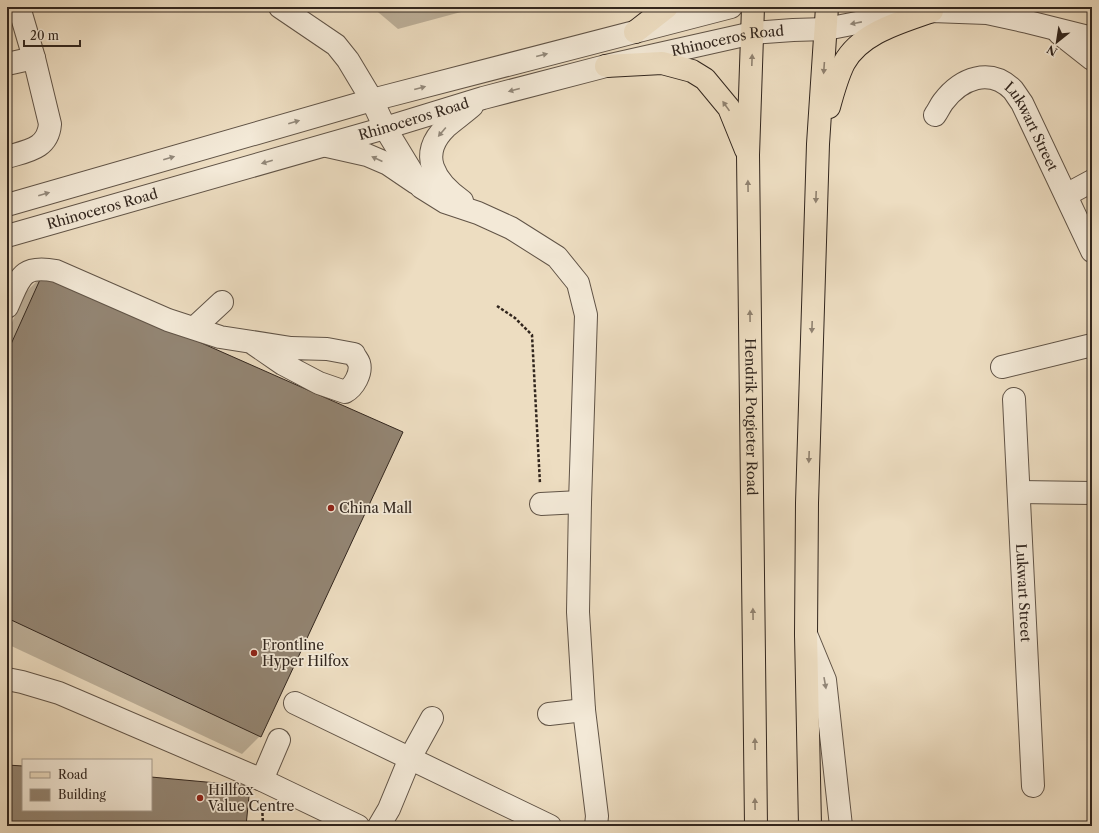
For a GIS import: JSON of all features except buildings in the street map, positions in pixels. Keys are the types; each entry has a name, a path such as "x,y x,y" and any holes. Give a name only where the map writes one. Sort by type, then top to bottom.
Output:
{"main road":[{"path":"634,32 667,7"},
{"name":"Hendrik Potgieter Road","path":"753,7 748,155 756,826"},
{"path":"810,826 806,634 807,503 818,144 827,7"},
{"path":"818,144 837,80 850,55 871,36 881,30 938,10"},
{"path":"606,66 662,63 692,71 705,80 729,108 748,155"}],"street":[{"path":"7,156 32,150 45,141 50,133 50,124 34,58 19,7"},
{"path":"280,7 336,45 348,60 372,100 385,128 422,187"},
{"name":"Rhinoceros Road","path":"7,205 372,100 731,7"},
{"path":"886,7 908,13 938,10 988,13 1092,38"},
{"name":"Rhinoceros Road","path":"7,236 385,128 483,98 606,66 753,33 826,29 908,13"},
{"path":"1056,29 1092,59"},
{"path":"7,64 34,58"},
{"name":"Lukwart Street","path":"936,116 943,102 955,89 976,77 994,78 1006,84 1014,91 1022,103 1092,251"},
{"path":"478,213 450,193 442,184 431,164 431,155 438,136 483,98"},
{"path":"324,145 367,155 388,164 445,202 478,213 511,228 557,257 578,283 586,315 578,612 584,710 597,816 596,826"},
{"path":"1066,195 1092,182"},
{"path":"7,271 21,268 30,271"},
{"path":"7,307 20,278 30,271 42,268 56,270 168,320 220,337 251,342"},
{"path":"194,328 222,302"},
{"path":"1002,367 1092,345"},
{"name":"Lukwart Street","path":"1014,400 1033,786"},
{"path":"1019,492 1092,493"},
{"path":"541,504 580,502"},
{"path":"806,634 825,680 841,826"},
{"path":"7,679 59,693 262,780 358,826"},
{"path":"295,702 550,826"},
{"path":"549,714 584,710"},
{"path":"379,826 389,809 410,758 432,718"},
{"path":"262,780 279,740"}],"path":[{"path":"497,306 515,318 532,335 541,504"}],"place":[{"name":"China Mall","path":"331,508"},
{"name":"Frontline Hyper Hilfox","path":"254,653"},
{"name":"Hillfox Value Centre","path":"200,798"}]}
